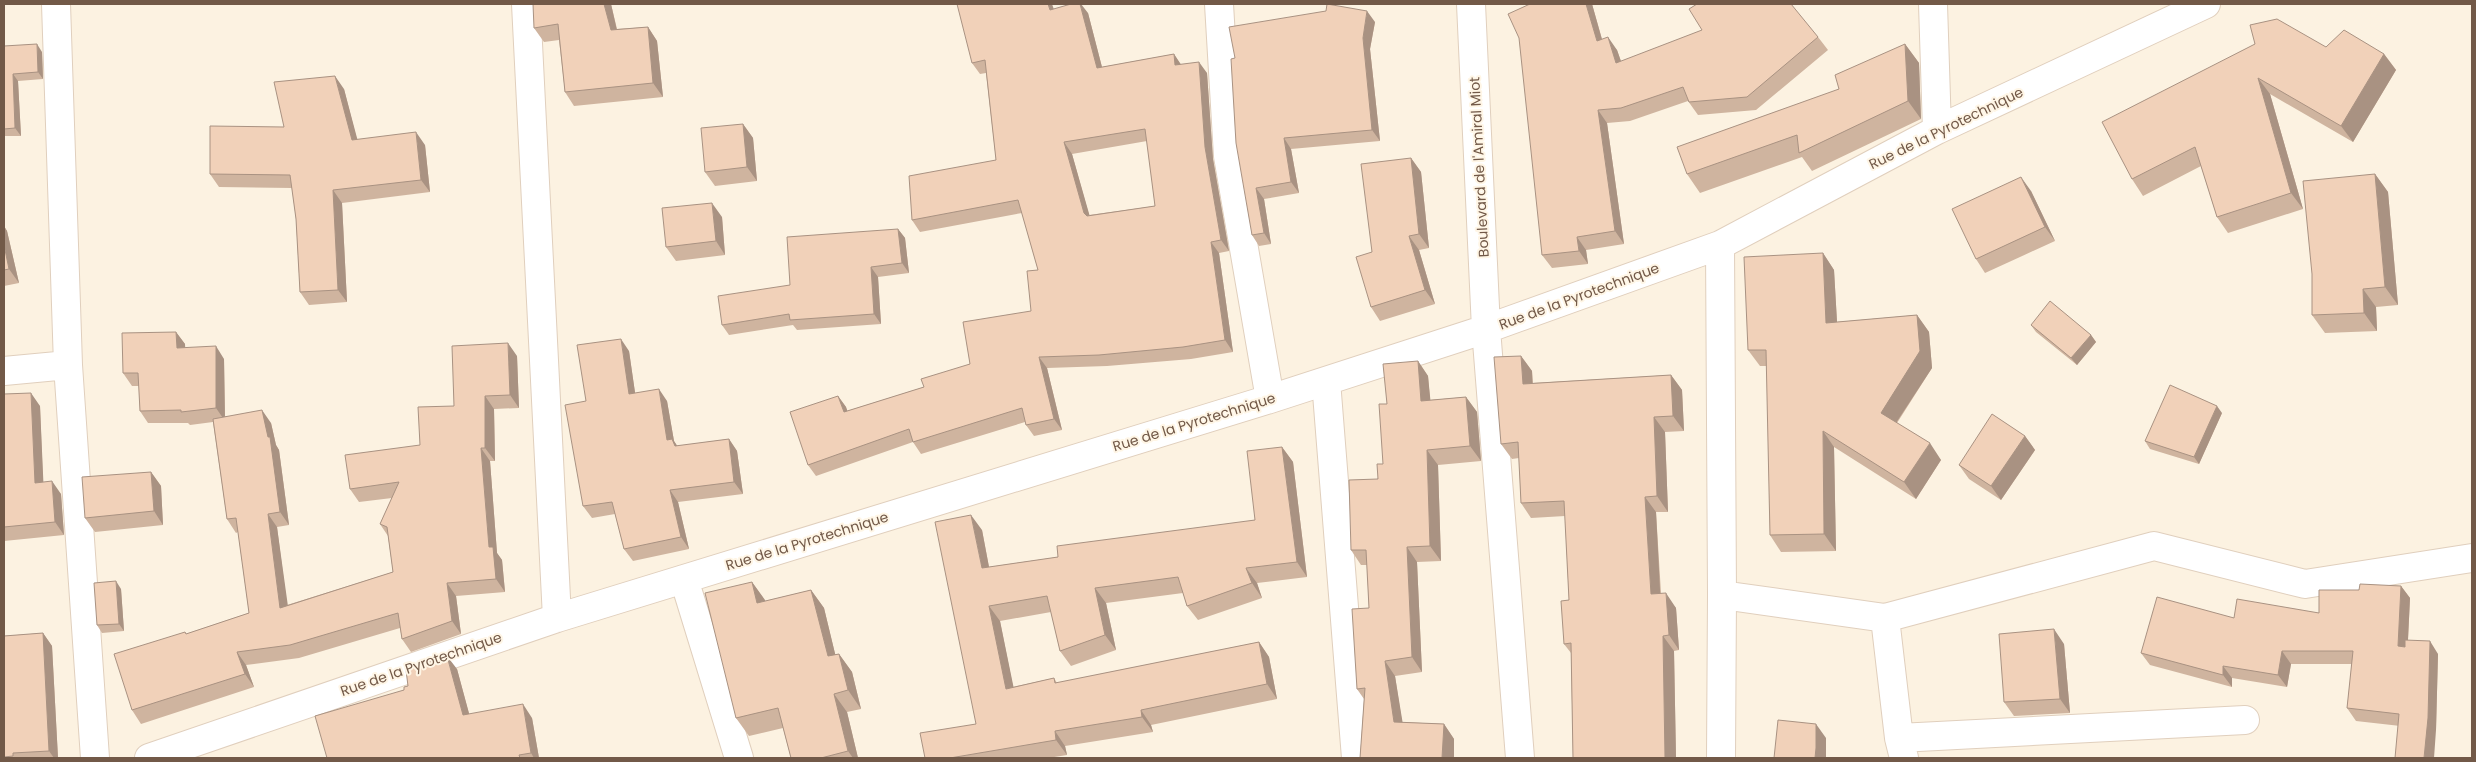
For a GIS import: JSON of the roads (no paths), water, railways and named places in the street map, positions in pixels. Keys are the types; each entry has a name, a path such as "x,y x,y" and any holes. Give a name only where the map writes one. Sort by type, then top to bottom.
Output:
{"street":[{"path":"56,4 68,365 95,758"},
{"path":"526,4 557,618"},
{"path":"1220,4 1228,156 1270,399"},
{"name":"Boulevard de l'Amiral Miot","path":"1471,4 1486,330 1520,758"},
{"path":"1933,4 1937,130"},
{"name":"Rue de la Pyrotechnique","path":"150,758 557,618 1270,399 1486,330 1720,245 1937,130 2206,4"},
{"path":"1720,245 1721,758"},
{"path":"4,371 68,365"},
{"path":"1326,381 1356,758"},
{"path":"1722,596 1885,618 2154,546 2305,584 2472,558"},
{"path":"684,579 739,758"},
{"path":"1885,618 1902,748 2245,720"}]}
